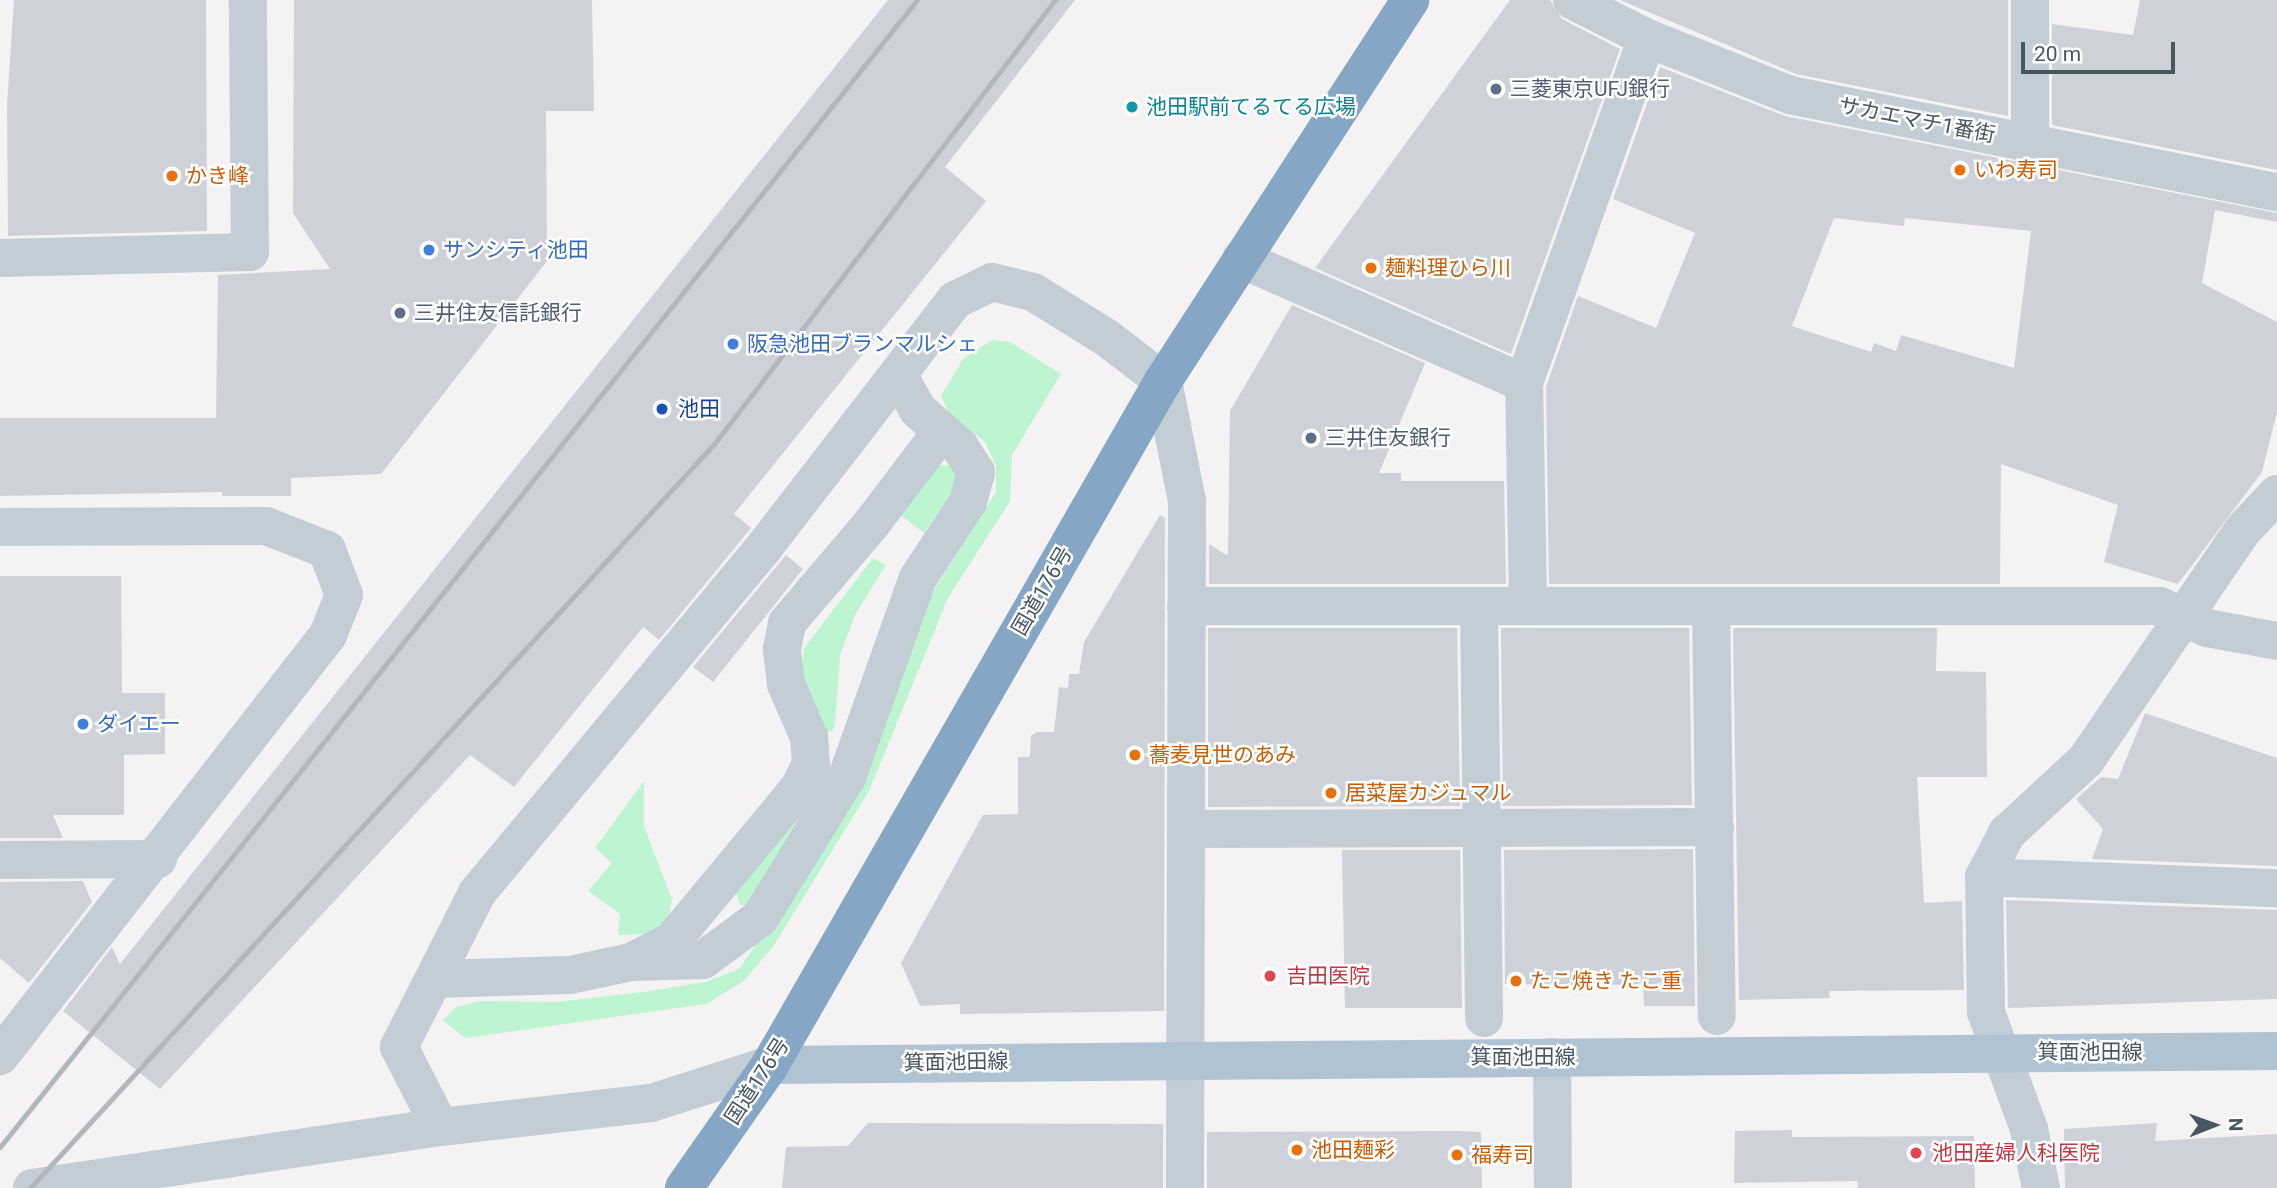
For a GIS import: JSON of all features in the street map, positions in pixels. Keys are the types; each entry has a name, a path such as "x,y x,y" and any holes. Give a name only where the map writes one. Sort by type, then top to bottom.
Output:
{"highway":[{"name":"国道176号","path":"684,1188 770,1065 1163,381 1410,0"}],"main road":[{"name":"箕面池田線","path":"770,1065 1185,1059 2277,1051"}],"street":[{"path":"0,258 250,252 248,0"},
{"name":"サカエマチ1番街","path":"1572,0 1647,38 1790,95 2277,192"},
{"path":"2030,0 2030,143"},
{"path":"1528,606 1524,383 1647,38"},
{"path":"1241,259 1524,383"},
{"path":"440,1127 399,1047 436,979 477,893 765,546 955,300 992,282 1033,292 1107,338 1163,381 1187,501 1185,1188"},
{"path":"436,979 570,975 631,961 703,960 760,918 847,777 918,578 968,502 976,472 960,447 918,410 898,374"},
{"path":"631,961 672,941 799,788 811,764 809,737 786,684 782,649 787,623 872,523 941,432"},
{"path":"2041,1188 2029,1129 1986,1012 1984,877 2007,833 2086,760 2243,530 2277,494"},
{"path":"0,527 266,526 327,550 344,595 328,635 158,859 0,1056"},
{"path":"1479,606 1484,1018"},
{"path":"1711,606 1717,1016"},
{"path":"1186,607 2160,606 2207,628 2277,641"},
{"path":"1186,830 1715,827"},
{"path":"0,859 158,859"},
{"path":"1984,877 2277,887"},
{"path":"1552,1057 1553,1188"},
{"path":"32,1188 99,1183 440,1127 651,1103 770,1065"}],"green space":[{"path":"992,340 1010,342 1061,374 1012,455 1010,501 948,598 869,791 774,945 744,981 706,1004 465,1038 443,1020 456,1007 480,1001 556,1002 643,992 705,982 739,969 761,937 934,590 996,492 996,466 985,442 950,415 941,396 963,359"},
{"path":"938,465 954,466 958,482 924,533 899,514"},
{"path":"873,558 886,565 855,615 840,655 835,725 833,731 824,732 801,681 804,648"},
{"path":"644,781 644,826 672,900 668,920 652,934 618,935 620,914 588,891 612,863 595,848"},
{"path":"814,795 756,905 740,905 734,888"}],"building":[{"path":"14,0 206,0 207,231 8,236 7,105"},
{"name":"サンシティ池田","path":"294,0 592,0 594,111 546,111 547,261 381,474 291,478 291,496 222,496 222,492 0,496 0,418 216,418 218,275 330,269 293,213"},
{"path":"888,0 1075,0 945,167 986,201 734,514 751,528 659,640 643,627 514,787 470,755 160,1089 63,1011 112,947 120,964"},
{"path":"1510,0 1550,0 1562,19 1620,49 1511,354 1315,268"},
{"path":"1620,0 2008,0 2008,116 1796,74"},
{"path":"2140,0 2277,0 2277,170 2052,125 2052,24 2133,35"},
{"path":"1660,67 1785,116 2277,213 2277,222 2215,210 2202,283 2277,322 2277,412 2262,472 2178,584 2104,562 2118,505 2001,464 2000,584 1549,584 1546,387 1578,296 1656,328 1695,233 1613,199","holes":["1834,218 1904,226 1905,218 2031,231 2014,368 1901,335 1896,351 1874,343 1871,352 1792,326"]},
{"name":"三井住友銀行","path":"1292,305 1425,363 1379,473 1401,473 1401,481 1504,481 1506,584 1209,584 1209,544 1228,556 1230,411"},
{"path":"1160,515 1165,518 1164,1011 960,1014 960,1004 920,1006 901,963 983,815 1018,814 1018,757 1030,757 1031,736 1036,732 1054,732 1059,687 1068,688 1069,674 1079,674 1084,642"},
{"path":"786,555 803,569 713,682 693,667"},
{"name":"ダイエー","path":"0,576 121,576 122,693 165,693 165,754 124,755 124,815 53,815 63,838 0,838"},
{"path":"1208,628 1457,628 1460,806 1208,807"},
{"path":"1501,628 1689,628 1692,805 1503,806"},
{"path":"1733,628 1937,628 1936,671 1986,672 1987,777 1917,777 1924,903 1962,901 1964,990 1829,991 1830,998 1739,1000"},
{"path":"2145,713 2277,758 2277,866 2092,859 2103,829 2076,799 2101,777 2118,779"},
{"path":"1693,849 1695,1006 1644,1006 1643,985 1505,984 1504,850"},
{"path":"1342,850 1460,850 1462,1008 1345,1008"},
{"path":"83,881 92,902 29,983 0,958 0,882"},
{"path":"2006,900 2277,910 2277,999 2008,1008"},
{"path":"868,1123 1163,1124 1163,1188 782,1188 786,1147 848,1146"},
{"path":"2157,1123 2155,1141 2277,1134 2277,1188 2065,1188 2064,1129"},
{"path":"1792,1130 1792,1137 1974,1136 1975,1188 1858,1188 1857,1181 1734,1183 1735,1131"},
{"path":"1207,1132 1481,1132 1482,1188 1207,1188"}],"railway":[{"path":"0,1147 917,0"},
{"path":"30,1188 714,444 1055,0"}],"place":[{"name":"三菱東京UFJ銀行","path":"1496,89"},
{"name":"池田駅前てるてる広場","path":"1132,107"},
{"name":"いわ寿司","path":"1960,170"},
{"name":"かき峰","path":"172,176"},
{"name":"サンシティ池田","path":"429,250"},
{"name":"麺料理ひら川","path":"1371,268"},
{"name":"三井住友信託銀行","path":"400,313"},
{"name":"阪急池田ブランマルシェ","path":"733,344"},
{"name":"池田","path":"662,409"},
{"name":"三井住友銀行","path":"1311,438"},
{"name":"ダイエー","path":"83,724"},
{"name":"蕎麦見世のあみ","path":"1135,755"},
{"name":"居菜屋カジュマル","path":"1331,793"},
{"name":"吉田医院","path":"1270,976"},
{"name":"たこ焼き たこ重","path":"1516,981"},
{"name":"池田麺彩","path":"1297,1150"},
{"name":"池田産婦人科医院","path":"1916,1153"},
{"name":"福寿司","path":"1457,1155"}]}
